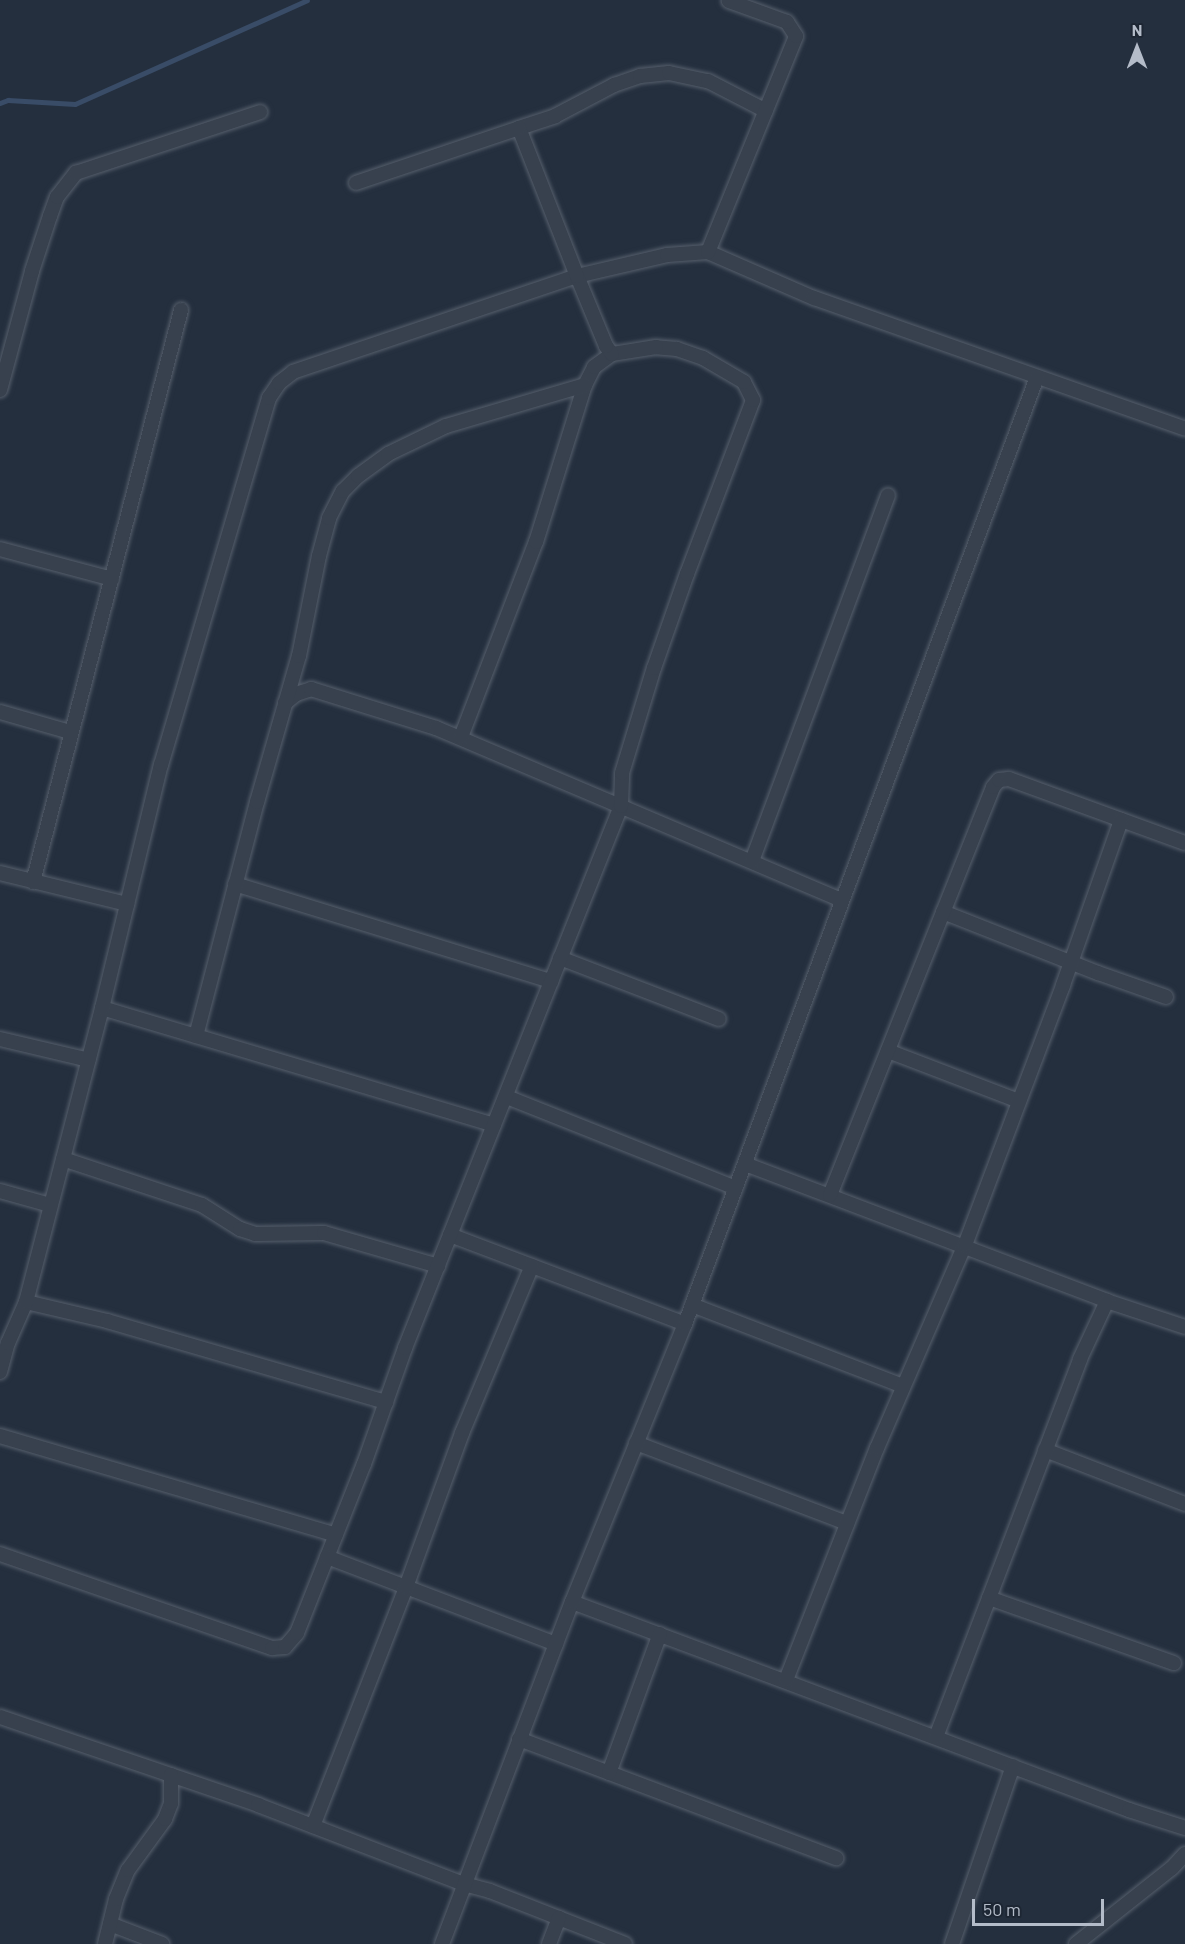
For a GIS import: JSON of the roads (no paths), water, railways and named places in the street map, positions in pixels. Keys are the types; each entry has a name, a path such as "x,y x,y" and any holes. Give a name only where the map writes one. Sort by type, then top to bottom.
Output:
{"street":[{"path":"708,252 796,36 787,22 729,1"},
{"path":"357,183 555,116 614,85 640,76 669,73 708,81 766,111"},
{"path":"0,390 32,271 50,216 57,197 76,173 260,112"},
{"path":"519,128 577,276 606,346 612,354"},
{"path":"0,1372 4,1342 26,1302 189,663 269,398 279,382 293,372 577,276 667,255 708,252 814,298 1185,429"},
{"path":"33,882 181,310"},
{"path":"0,1554 272,1648 285,1647 297,1633 450,1235 507,1097 621,806 622,772 654,668 753,400 744,382 703,358 677,349 656,347 612,354 594,367 585,385 536,542 461,737"},
{"path":"442,1944 572,1602 685,1324 746,1164 841,900 1037,377"},
{"path":"196,1036 235,884 299,656 318,556 329,518 343,491 358,476 388,454 446,426 585,385"},
{"path":"752,861 888,496"},
{"path":"0,549 112,579"},
{"path":"285,703 296,694 311,689 461,737 841,900"},
{"path":"0,712 70,732"},
{"path":"830,1195 993,787 999,780 1009,779 1185,843"},
{"path":"786,1680 903,1386 965,1245 1071,963 1121,820"},
{"path":"0,873 127,904"},
{"path":"235,884 551,981"},
{"path":"943,912 1071,963 1167,997"},
{"path":"560,958 719,1019"},
{"path":"102,1008 494,1125"},
{"path":"0,1039 89,1060"},
{"path":"888,1051 1019,1101"},
{"path":"507,1097 736,1188"},
{"path":"63,1159 202,1205 240,1229 255,1234 324,1233 438,1266"},
{"path":"746,1164 965,1245 1107,1301 1185,1327"},
{"path":"0,1191 51,1205"},
{"path":"450,1235 685,1324"},
{"path":"313,1826 406,1587 462,1433 532,1266"},
{"path":"936,1737 1080,1359 1107,1301"},
{"path":"26,1302 107,1321 386,1402"},
{"path":"692,1305 903,1386"},
{"path":"0,1436 336,1535"},
{"path":"636,1443 847,1523"},
{"path":"1045,1449 1185,1504"},
{"path":"327,1557 556,1644"},
{"path":"989,1598 1174,1663"},
{"path":"572,1602 1185,1828"},
{"path":"609,1773 660,1634"},
{"path":"0,1716 313,1826 464,1884 490,1891 625,1944"},
{"path":"519,1739 836,1858"},
{"path":"952,1944 1013,1766"},
{"path":"105,1944 128,1870 165,1819 171,1803 171,1775"},
{"path":"1076,1944 1172,1868 1185,1854"},
{"path":"549,1944 559,1918"},
{"path":"110,1924 162,1944"}],"waterway":[{"path":"0,103 8,100 75,104 307,0"}]}
